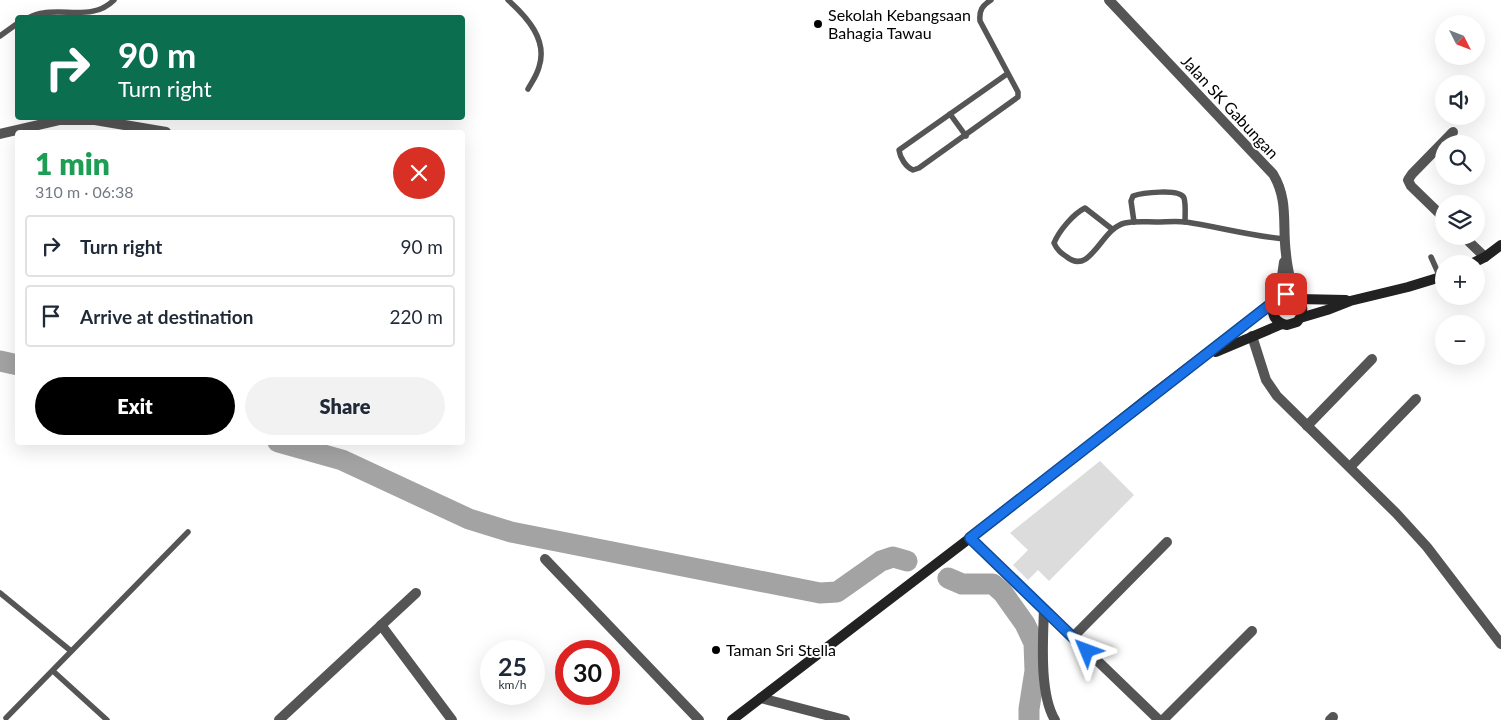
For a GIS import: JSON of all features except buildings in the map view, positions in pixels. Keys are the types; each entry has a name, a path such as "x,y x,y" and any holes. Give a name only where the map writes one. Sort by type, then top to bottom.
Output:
{"street":[{"name":"Jalan SK Gabungan","path":"1110,0 1273,174 1280,186 1283,199 1286,254 1296,297"},
{"path":"17,130 60,120 95,120 154,130"},
{"path":"0,134 15,130"},
{"path":"1435,209 1411,186 1408,180 1453,132"},
{"path":"1472,245 1483,255"},
{"path":"1485,257 1501,245"},
{"name":"Jalan SK Gabungan","path":"1277,299 1286,254"},
{"path":"1197,361 1282,324 1292,324 1300,318 1350,301 1435,278"},
{"path":"732,720 1277,299 1286,294 1296,297 1350,301"},
{"path":"1296,297 1303,309 1300,318"},
{"path":"1277,299 1272,308 1273,315 1276,321 1282,324"},
{"path":"1252,336 1266,380 1276,396 1350,467 1427,547 1501,644"},
{"path":"1307,426 1372,359"},
{"path":"1350,467 1416,399"},
{"path":"970,538 1159,720"},
{"path":"1073,637 1167,542"},
{"path":"545,559 700,720"},
{"path":"279,720 416,593"},
{"path":"1044,609 1045,680 1048,702 1055,720"},
{"path":"381,625 452,720"},
{"path":"1163,720 1252,631"},
{"path":"761,698 844,720"}],"lane":[{"path":"36,15 43,12 92,13 108,6 114,0"},
{"path":"508,0 519,10 535,31 541,50 539,67 528,89"},
{"path":"991,0 982,6 979,13 980,21 1018,92 1018,97 919,168 913,170 909,168 900,156 899,150 1007,74"},
{"path":"0,36 15,25"},
{"path":"950,114 966,136"},
{"path":"1134,222 1132,196 1174,192 1184,197 1185,222"},
{"path":"1112,229 1085,208 1077,212 1056,238 1054,244 1072,262 1078,263 1085,261 1112,229 1122,224 1134,222 1185,222 1262,237 1285,239"},
{"path":"1431,257 1435,264"},
{"path":"6,718 188,532"},
{"path":"0,593 71,651"},
{"path":"53,671 107,720"}],"shaded area":[{"path":"1100,461 1134,495 1049,581 1038,570 1028,580 1013,565 1028,550 1010,533"}],"waterway":[{"path":"0,361 15,364"},
{"path":"289,445 342,460 469,519 511,532 820,593 837,592 881,561 893,557 907,561"},
{"path":"948,578 962,584 993,584 1003,593 1025,624 1034,643 1035,671 1029,720"}],"place":[{"name":"Sekolah Kebangsaan Bahagia Tawau","path":"818,24"},
{"name":"Taman Sri Stella","path":"716,650"}],"route":[{"path":"1087,651 970,538 1147,399 1286,294"}]}
